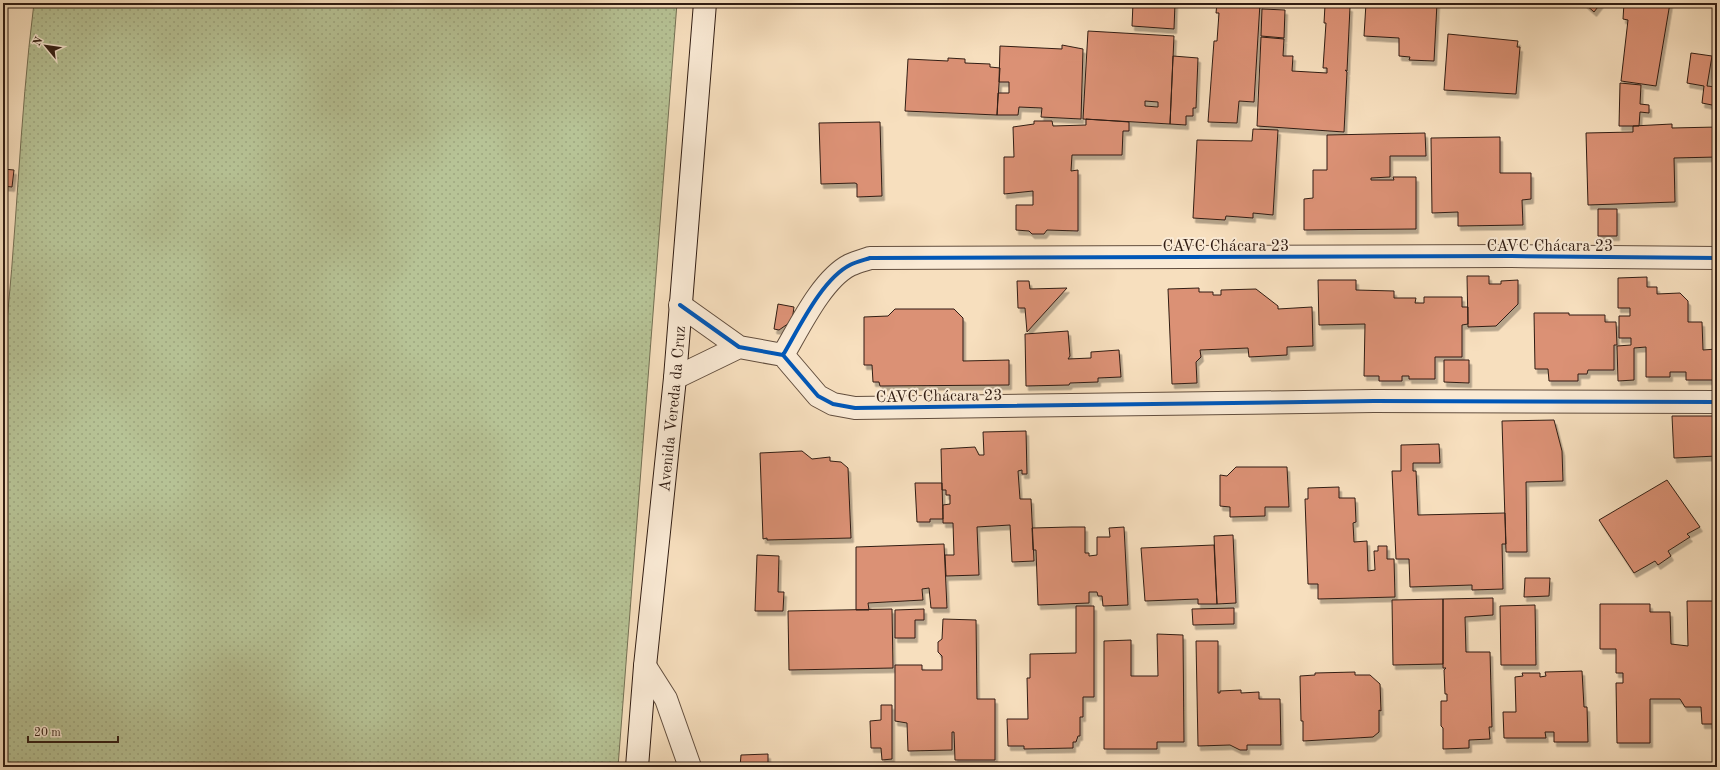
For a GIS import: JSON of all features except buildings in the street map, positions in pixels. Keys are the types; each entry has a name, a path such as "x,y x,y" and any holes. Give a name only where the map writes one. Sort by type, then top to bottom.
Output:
{"street":[{"name":"Avenida Vereda da Cruz","path":"637,767 645,666 675,378 705,3"},
{"name":"CAVC Chácara 23","path":"1717,258 1511,256 870,258 849,265 834,278 816,298 783,355 818,396 833,404 855,408 1374,401 1717,402"},
{"path":"680,305 739,347 783,355"},
{"path":"675,378 739,347"},
{"path":"645,666 666,699 690,767"}],"green space":[{"path":"34,3 677,3 618,767 3,767 3,358 12,269 25,92"}],"cycle path":[{"path":"783,355 812,305 830,281 850,265 870,258 1511,256 1717,258"},
{"path":"680,305 739,347 783,355 818,396 833,404 855,408 1374,401 1717,402"}]}
